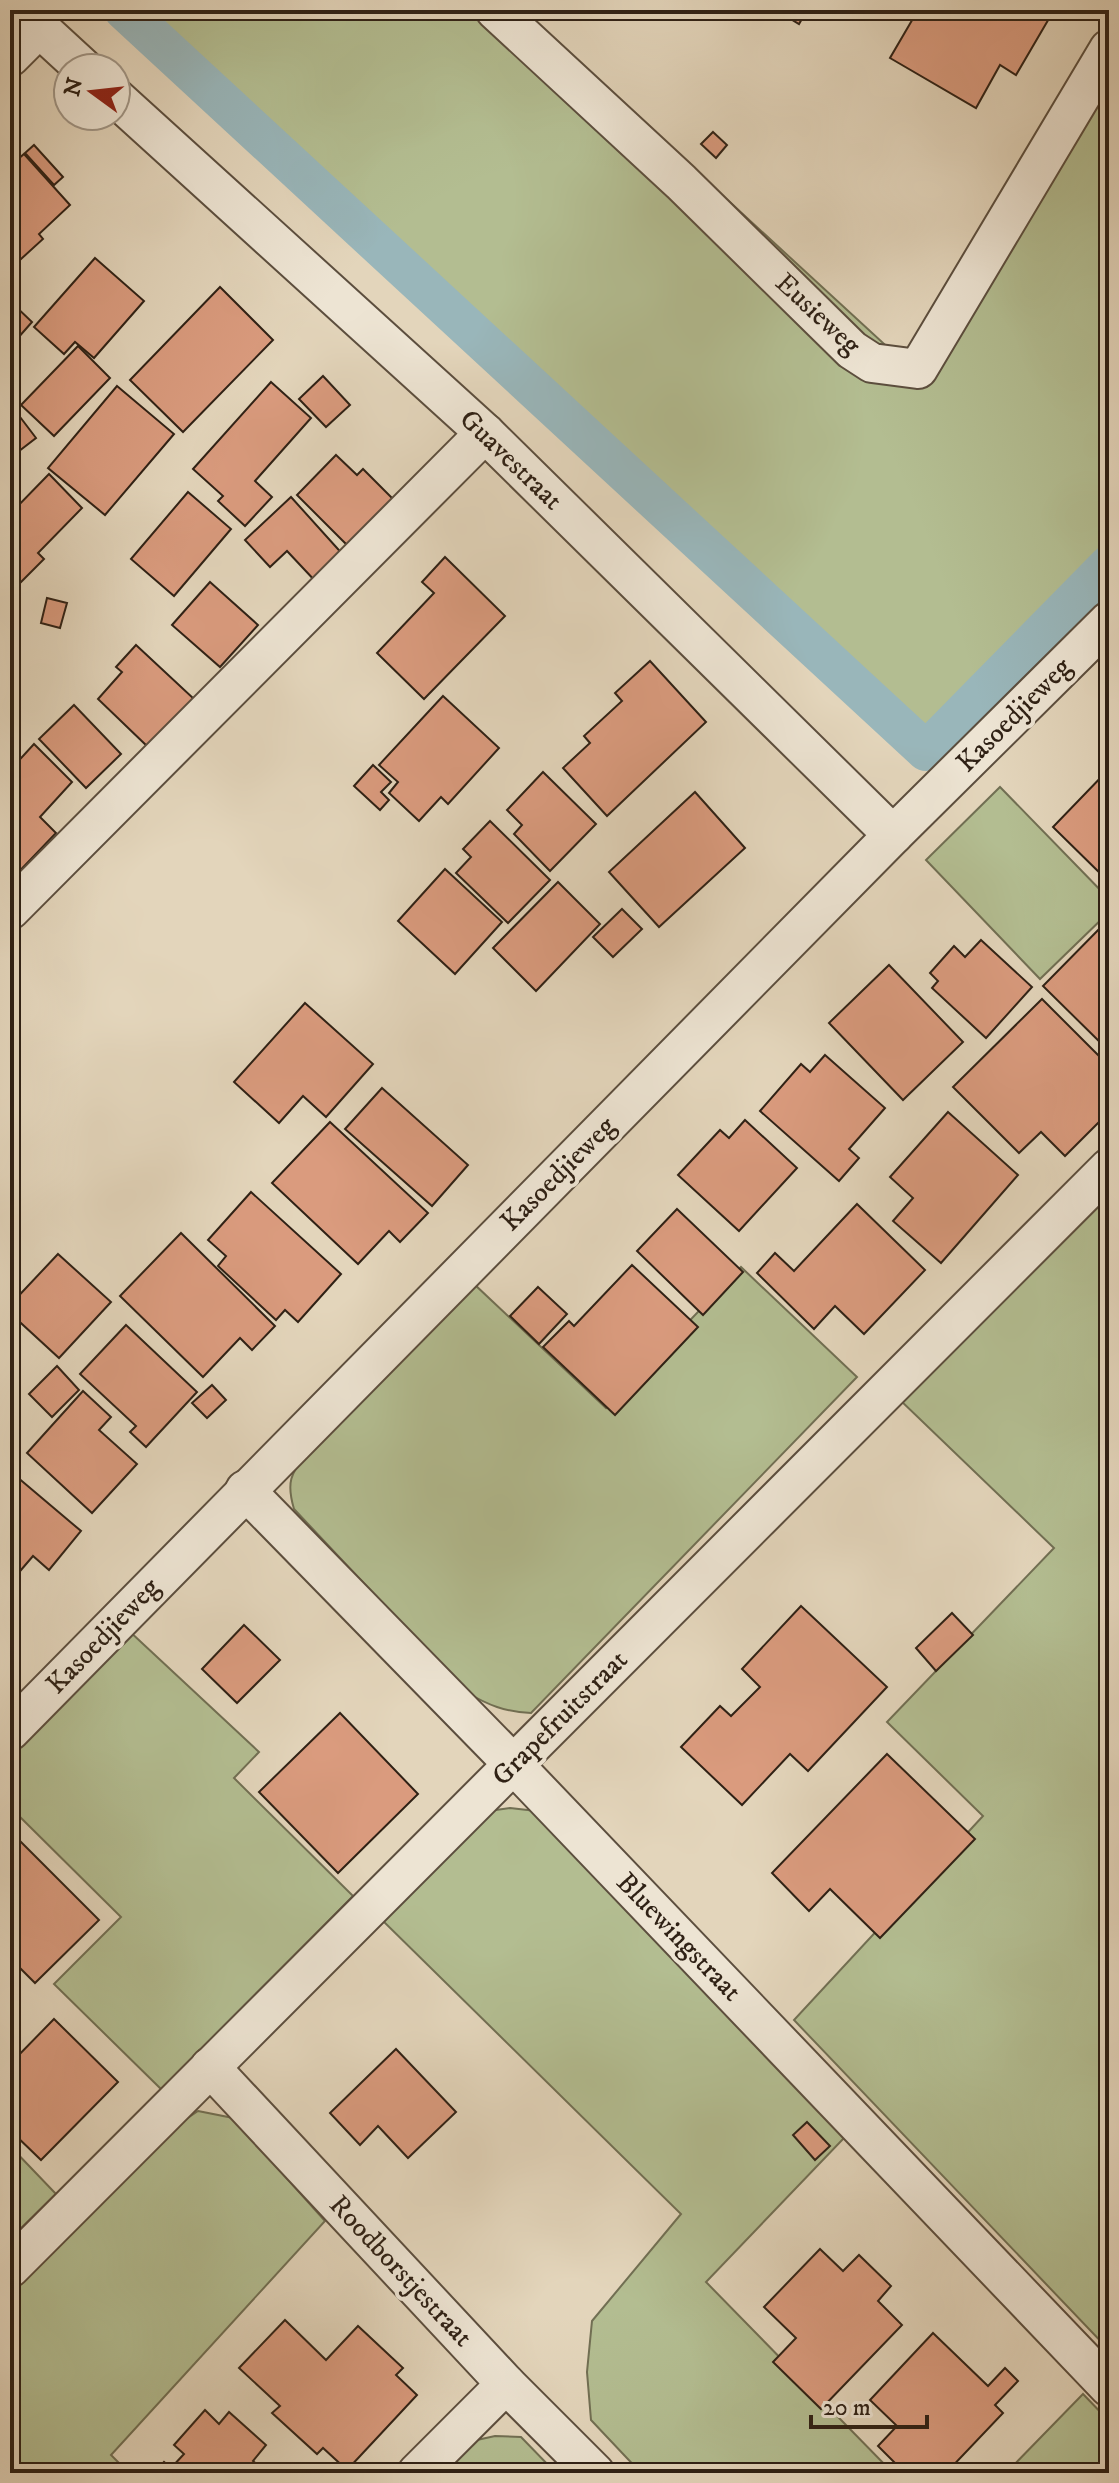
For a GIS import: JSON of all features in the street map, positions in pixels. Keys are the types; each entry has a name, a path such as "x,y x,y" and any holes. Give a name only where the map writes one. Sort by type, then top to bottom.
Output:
{"street":[{"name":"Eusieweg","path":"495,10 681,182 852,350 872,363 918,369 1109,49"},
{"path":"10,57 30,19 66,52"},
{"name":"Guavestraat","path":"132,113 485,433 893,835"},
{"path":"10,910 485,433"},
{"name":"Kasoedjieweg","path":"10,1731 893,835 1109,621"},
{"name":"Grapefruitstraat","path":"10,2268 1109,1168"},
{"name":"Bluewingstraat","path":"245,1490 514,1765 1109,2387"},
{"name":"Roodborstjestraat","path":"210,2067 506,2384 595,2473"},
{"path":"417,2473 506,2384"}],"green space":[{"path":"124,10 521,10 908,366 1109,40 1109,565 926,751"},
{"path":"1000,787 1109,899 1109,912 1040,979 926,860"},
{"path":"1109,1181 1109,2350 794,2020 983,1816 887,1722 1054,1548 899,1399"},
{"path":"741,1267 857,1377 531,1713 497,1707 466,1692 294,1509 291,1479 306,1453 474,1284 606,1408"},
{"path":"127,1629 259,1752 234,1778 353,1896 162,2090 54,1984 121,1917 10,1807 10,1747"},
{"path":"510,1808 536,1811 844,2138 706,2282 893,2473 641,2473 591,2420 587,2372 592,2321 681,2214 380,1918 482,1812"},
{"path":"198,2111 233,2118 325,2221 111,2455 129,2473 10,2473 10,2295 170,2130"},
{"path":"10,2146 56,2194 10,2239"},
{"path":"1083,2394 1109,2421 1109,2473 1006,2473"},
{"path":"495,2436 521,2437 556,2473 438,2473 468,2442"}],"building":[{"path":"776,10 807,10 799,24"},
{"path":"918,10 1054,10 1016,75 1000,65 976,108 890,58"},
{"path":"713,132 727,145 716,158 701,144"},
{"path":"34,145 63,177 54,185 25,153"},
{"path":"24,154 70,205 39,234 43,239 10,269 10,166"},
{"path":"95,258 144,301 94,358 75,342 64,354 34,327"},
{"path":"220,287 273,340 183,432 130,380"},
{"path":"10,301 32,322 10,347"},
{"path":"78,346 110,378 54,436 21,405"},
{"path":"323,376 350,405 326,427 299,399"},
{"path":"271,382 311,418 255,481 272,497 245,526 218,501 223,496 193,469"},
{"path":"117,386 174,434 105,515 48,468"},
{"path":"14,409 36,438 10,458 10,412"},
{"path":"336,455 357,475 363,469 397,503 352,550 297,495"},
{"path":"49,474 82,508 38,553 44,559 17,586 10,579 10,514"},
{"path":"188,492 231,529 174,596 131,559"},
{"path":"291,497 346,558 318,584 287,551 270,567 245,540"},
{"path":"445,557 505,616 424,699 377,653 434,593 422,582"},
{"path":"210,582 258,625 220,667 172,625"},
{"path":"47,598 67,603 60,628 41,623"},
{"path":"136,645 194,699 148,747 98,699 122,672 116,667"},
{"path":"650,661 706,722 607,816 563,768 590,743 584,736 622,701 615,693"},
{"path":"443,696 499,748 448,804 441,797 419,821 389,793 398,782 379,765"},
{"path":"74,705 121,754 86,788 39,739"},
{"path":"34,744 72,782 40,817 56,833 10,881 10,785 19,775 12,768"},
{"path":"373,765 391,782 381,792 389,800 380,810 354,786"},
{"path":"1108,770 1109,880 1108,881 1053,827"},
{"path":"543,772 596,824 550,871 514,834 522,825 507,810"},
{"path":"695,792 745,848 659,927 609,872"},
{"path":"490,821 550,880 508,923 456,873 471,857 463,849"},
{"path":"445,869 502,922 455,974 398,921"},
{"path":"558,882 600,924 536,991 493,948"},
{"path":"622,909 642,929 613,957 593,937"},
{"path":"1109,919 1109,1051 1043,986"},
{"path":"981,940 1032,987 986,1038 932,988 938,981 930,973 954,946 965,957"},
{"path":"889,965 963,1042 903,1100 829,1023"},
{"path":"1042,999 1109,1066 1109,1112 1065,1156 1041,1132 1019,1153 953,1087"},
{"path":"305,1003 373,1064 326,1117 303,1096 279,1123 234,1082"},
{"path":"825,1055 885,1108 849,1149 859,1158 839,1181 760,1111 801,1064 810,1072"},
{"path":"382,1088 468,1165 432,1206 345,1129"},
{"path":"948,1112 1018,1175 941,1263 893,1221 913,1198 890,1177"},
{"path":"745,1120 797,1168 739,1231 678,1175 720,1130 729,1138"},
{"path":"330,1122 428,1213 400,1242 389,1231 358,1264 272,1183"},
{"path":"251,1192 341,1274 298,1322 285,1310 276,1320 218,1266 226,1256 208,1240"},
{"path":"857,1204 925,1270 864,1334 835,1306 814,1329 757,1273 775,1253 794,1271"},
{"path":"677,1209 743,1272 703,1315 637,1251"},
{"path":"181,1233 275,1326 252,1350 240,1338 203,1377 120,1296"},
{"path":"58,1254 111,1302 59,1358 10,1313 10,1305"},
{"path":"632,1265 698,1327 615,1415 543,1347 569,1321 574,1326"},
{"path":"538,1287 567,1314 539,1344 510,1316"},
{"path":"126,1325 197,1392 146,1447 130,1432 136,1426 80,1374"},
{"path":"57,1366 79,1390 52,1417 29,1394"},
{"path":"212,1385 226,1400 207,1418 192,1403"},
{"path":"83,1391 111,1417 99,1430 137,1464 92,1513 27,1453"},
{"path":"10,1471 81,1531 49,1570 33,1556 15,1577 10,1573"},
{"path":"801,1606 887,1687 808,1771 790,1754 742,1805 681,1747 720,1706 731,1716 760,1687 742,1669"},
{"path":"952,1613 973,1635 936,1671 916,1648"},
{"path":"244,1625 280,1660 237,1703 202,1669"},
{"path":"340,1713 418,1794 338,1873 259,1792"},
{"path":"887,1754 975,1839 880,1938 830,1889 809,1911 772,1873"},
{"path":"10,1831 99,1920 35,1983 10,1958"},
{"path":"54,2019 118,2082 41,2160 10,2130 10,2064"},
{"path":"396,2049 456,2112 408,2158 378,2126 360,2145 330,2113"},
{"path":"807,2122 830,2146 815,2160 793,2135"},
{"path":"820,2249 843,2271 859,2255 891,2286 878,2301 902,2325 821,2409 773,2362 796,2338 764,2307"},
{"path":"285,2320 326,2360 358,2326 403,2368 396,2375 417,2395 347,2470 323,2448 317,2454 272,2413 280,2406 239,2368"},
{"path":"933,2333 988,2386 1005,2368 1018,2381 995,2405 1003,2413 946,2473 905,2473 878,2446 897,2426 870,2400"},
{"path":"205,2410 219,2424 229,2412 266,2445 253,2461 266,2473 154,2473 164,2462 171,2468 184,2454 174,2445"}],"waterway":[{"path":"124,10 926,751 1109,565"}]}
